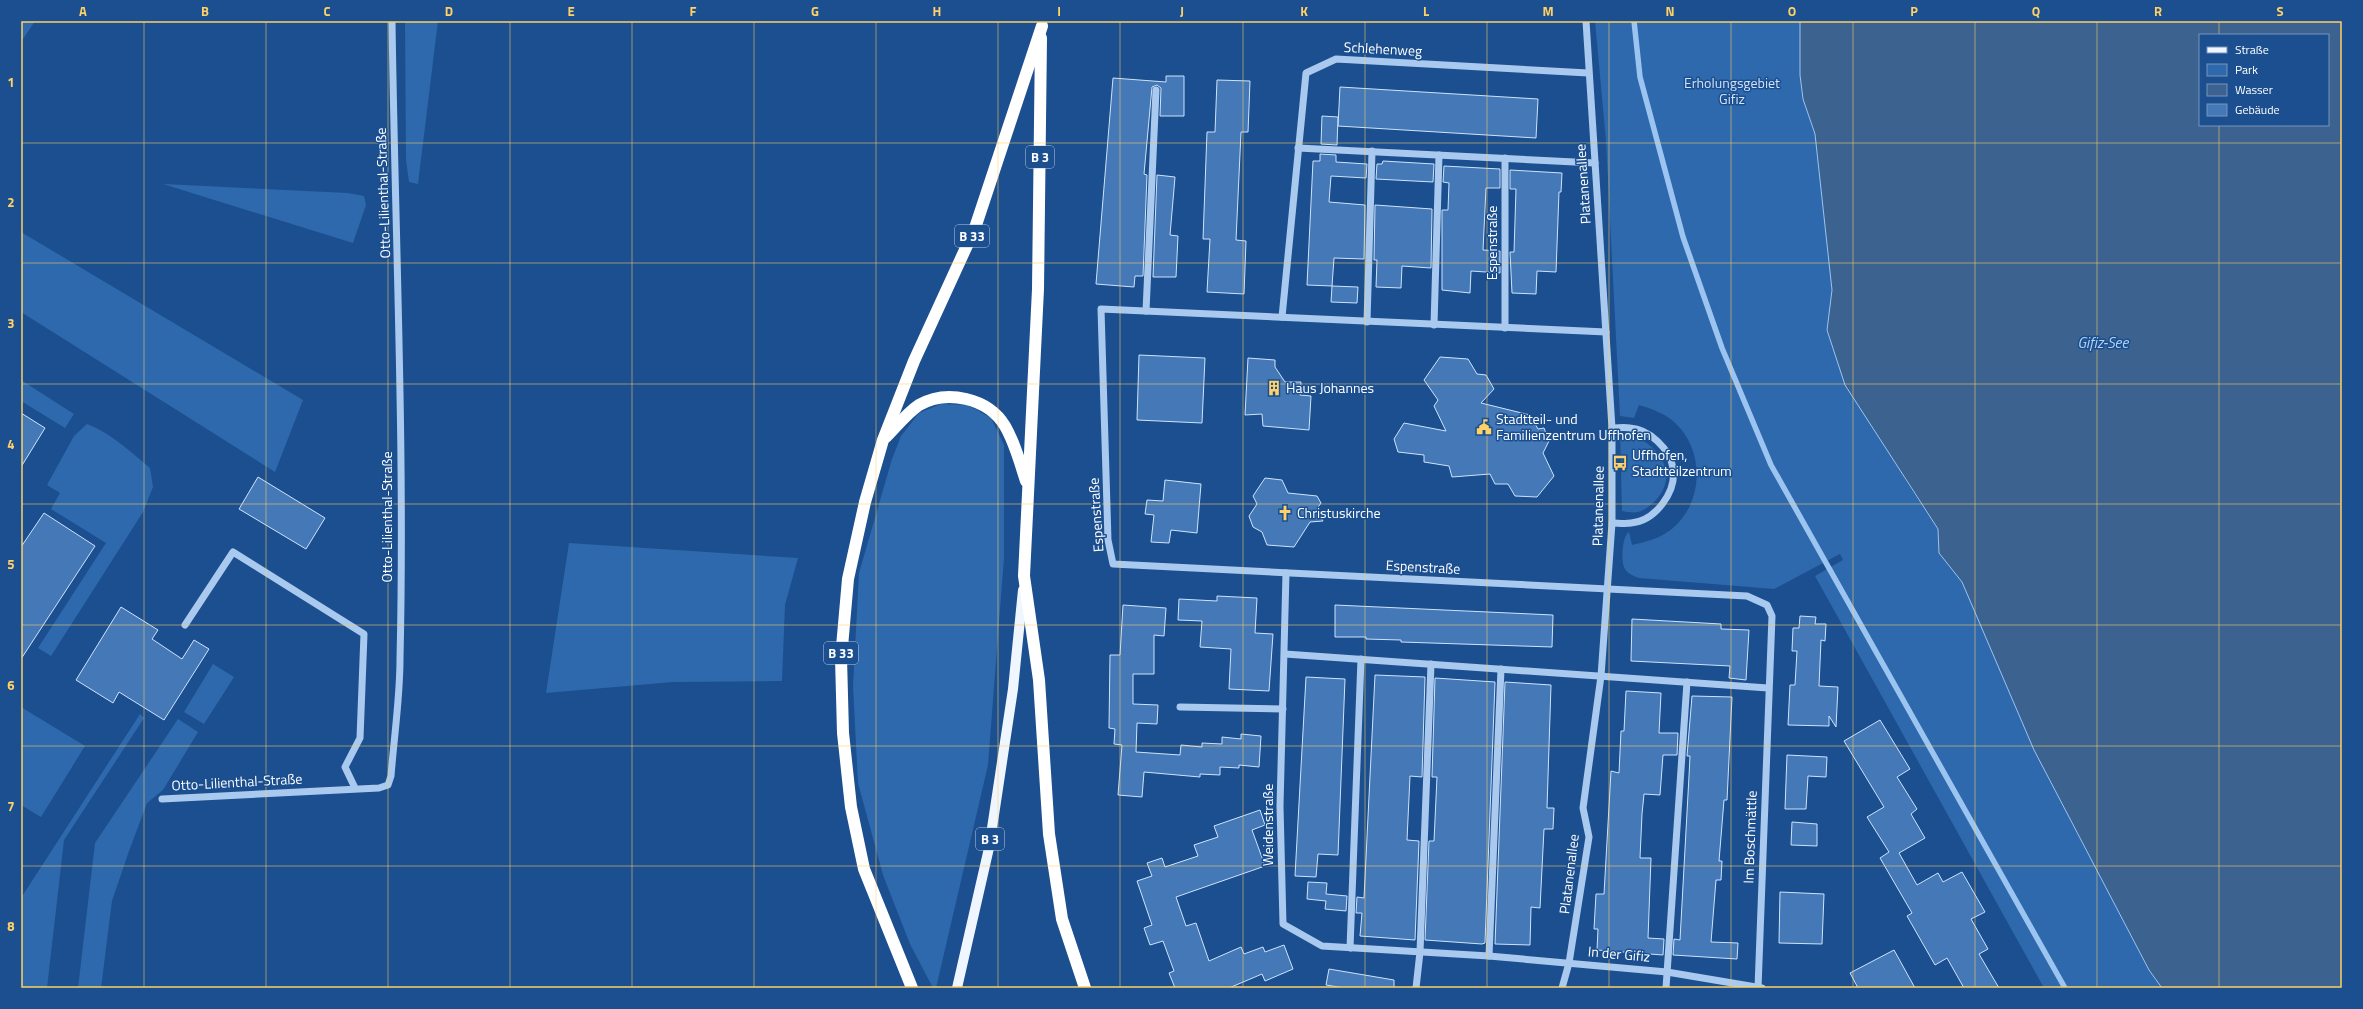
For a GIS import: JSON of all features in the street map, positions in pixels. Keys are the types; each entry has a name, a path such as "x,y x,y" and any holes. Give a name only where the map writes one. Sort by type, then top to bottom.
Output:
{"highway":[{"name":"B 33","path":"910,984 864,869 851,807 843,733 841,658 848,579 865,502 883,440 914,361 975,228 1042,23"},
{"name":"B 3","path":"1024,576 1038,289 1042,23"},
{"path":"883,440 918,406 934,398 952,397 973,400 991,410 1005,426 1028,485"},
{"path":"1024,576 1039,680 1049,834 1062,919 1085,988"}],"main road":[{"name":"B 3","path":"957,988 989,848 1013,689 1024,576"}],"street":[{"name":"Otto-Lilienthal-Straße","path":"162,799 355,788 379,788 388,785 391,776 400,660 399,297 394,189 392,21"},
{"name":"Platanenallee","path":"1562,988 1569,963 1589,837 1583,808 1601,676 1612,523 1612,428 1588,73 1586,21"},
{"name":"Schlehenweg","path":"1282,317 1306,73 1336,59 1588,73"},
{"path":"1146,311 1156,90"},
{"path":"1298,148 1595,163"},
{"path":"1368,322 1372,151"},
{"path":"1434,325 1439,155"},
{"name":"Espenstraße","path":"1505,158 1505,328"},
{"name":"Espenstraße","path":"1606,332 1102,309 1108,540 1114,564 1607,590"},
{"path":"1612,428 1631,428 1650,434 1664,448 1673,468 1671,486 1664,503 1650,517 1632,524 1612,523"},
{"path":"185,625 233,552 364,634 360,738 345,768 355,788"},
{"name":"Weidenstraße","path":"1286,573 1280,806 1283,924 1322,946 1489,956 1569,963"},
{"name":"Im Boschmättle","path":"1607,590 1747,596 1767,605 1772,616 1768,688 1760,988"},
{"path":"1285,654 1768,688"},
{"path":"1350,948 1361,659"},
{"path":"1416,988 1420,952 1431,664"},
{"path":"1489,956 1501,669"},
{"path":"1667,972 1687,682"},
{"path":"1180,707 1283,709"},
{"name":"In der Gifiz","path":"1569,963 1667,972 1760,988"},
{"name":"In der Gifiz","path":"1666,988 1667,972"}],"green space":[{"path":"21,21 35,21 21,42"},
{"path":"405,21 438,21 418,184 409,182 406,160"},
{"name":"Erholungsgebiet Gifiz","path":"1595,21 1800,21 1800,75 1803,99 1815,134 1832,290 1827,330 1906,481 1938,529 1939,553 1962,582 2034,750 2149,970 2162,988 2044,988 1815,576 1843,560 1840,554 1774,589 1639,578 1625,569 1622,554 1627,534 1629,532 1632,545 1656,538 1669,531 1681,520 1689,507 1697,478 1696,462 1692,447 1674,422 1658,412 1639,405 1634,418 1620,416 1606,141"},
{"path":"163,184 348,193 364,196 366,205 353,243"},
{"path":"21,232 303,400 275,472 21,312"},
{"path":"21,380 74,414 65,428 21,401"},
{"path":"941,404 968,405 991,418 1004,445 1004,558 988,765 936,988 933,988 910,944 883,875 858,783 853,686 859,573 892,459 901,436 919,413"},
{"path":"87,424 104,432 128,449 150,468 153,487 143,512 51,656 38,648 106,543 51,509 60,493 47,485 74,436"},
{"path":"1620,432 1632,435 1653,448 1665,467 1666,477 1664,489 1654,502 1638,512 1622,511"},
{"path":"569,543 798,558 785,605 782,681 673,682 546,693"},
{"path":"213,664 234,677 204,724 184,712"},
{"path":"21,707 85,746 41,817 21,805"},
{"path":"140,714 144,718 64,840 47,988 21,988 21,898"},
{"path":"178,719 198,732 163,790 147,803 112,901 101,988 78,988 95,843"}],"water":[{"name":"Gifiz-See","path":"1800,21 2342,21 2342,988 2162,988 2149,970 2034,750 1962,582 1939,553 1938,529 1845,385 1827,330 1832,290 1815,134 1803,99 1800,75"}],"building":[{"path":"1166,76 1184,76 1184,116 1160,116 1161,88 1157,85 1152,87 1144,174 1147,175 1143,276 1135,276 1134,287 1096,284 1113,78 1166,82"},
{"path":"1217,80 1250,81 1248,132 1241,132 1236,240 1246,241 1244,294 1207,292 1210,239 1203,239 1207,132 1215,132"},
{"path":"1340,87 1538,99 1536,138 1338,126"},
{"path":"1322,116 1338,117 1337,145 1321,144"},
{"path":"1320,154 1336,155 1336,162 1367,164 1366,178 1331,176 1329,202 1365,205 1364,259 1334,258 1332,286 1307,285 1313,161 1320,161"},
{"path":"1383,161 1434,164 1433,182 1376,179 1377,164 1382,164"},
{"path":"1444,166 1500,169 1500,188 1486,188 1483,250 1500,251 1500,273 1471,271 1470,293 1442,290 1442,210 1448,210 1449,183 1443,182"},
{"path":"1510,170 1562,173 1561,192 1559,192 1556,272 1537,271 1536,294 1512,293 1510,252 1514,252 1516,189 1510,189"},
{"path":"1157,175 1175,177 1170,235 1178,236 1176,277 1153,277"},
{"path":"1375,205 1432,209 1431,268 1402,266 1401,288 1376,287 1377,260 1374,260"},
{"path":"1332,286 1358,287 1357,303 1331,302"},
{"path":"1139,355 1205,358 1202,423 1137,420"},
{"name":"Stadtteil- und Familienzentrum Uffhofen","path":"1440,357 1468,359 1477,374 1486,375 1494,389 1481,403 1530,415 1538,429 1544,428 1549,441 1543,453 1554,476 1537,497 1515,496 1508,484 1495,484 1490,474 1452,477 1449,466 1424,462 1424,455 1398,452 1394,439 1404,423 1446,431 1434,406 1438,400 1424,380"},
{"name":"Haus Johannes","path":"1248,358 1275,360 1275,367 1285,382 1301,382 1300,395 1311,396 1309,430 1263,426 1262,414 1245,415"},
{"path":"21,413 45,428 21,467"},
{"path":"258,477 325,518 306,549 239,509"},
{"name":"Christuskirche","path":"1265,478 1282,480 1288,493 1317,496 1321,503 1316,510 1323,521 1310,522 1294,547 1267,545 1262,532 1253,527 1249,516 1257,504 1253,496"},
{"path":"1165,480 1201,484 1197,533 1171,530 1169,543 1151,542 1154,515 1145,514 1147,500 1163,501"},
{"path":"44,513 95,546 21,659 21,547"},
{"path":"1217,596 1257,598 1255,633 1273,634 1269,691 1229,689 1231,649 1200,647 1202,621 1178,620 1179,599 1217,601"},
{"path":"1123,605 1166,608 1164,636 1154,635 1154,674 1133,674 1133,704 1158,705 1157,724 1137,723 1136,752 1180,755 1181,745 1202,747 1202,743 1222,744 1222,737 1241,739 1241,734 1261,736 1259,767 1239,765 1239,768 1220,767 1220,775 1200,774 1200,777 1144,772 1142,797 1118,795 1122,745 1114,744 1115,729 1109,728 1110,655 1120,655"},
{"path":"1335,605 1553,615 1552,647 1401,642 1401,640 1366,639 1366,637 1335,637"},
{"path":"121,607 158,630 152,639 182,659 194,640 209,649 164,720 119,692 113,703 76,680"},
{"path":"1800,616 1816,617 1815,624 1826,624 1825,641 1821,640 1819,686 1838,687 1836,727 1829,716 1829,726 1788,725 1790,685 1795,685 1797,651 1792,651 1793,628 1799,628"},
{"path":"1632,619 1721,624 1721,629 1749,630 1746,680 1729,678 1730,666 1631,661"},
{"path":"1375,675 1425,677 1422,777 1410,776 1407,840 1419,841 1415,940 1360,936 1362,913 1356,913 1357,897 1364,898"},
{"path":"1306,677 1345,679 1338,855 1318,854 1316,877 1295,876"},
{"path":"1435,678 1495,682 1485,943 1482,944 1425,940 1429,841 1434,841 1437,777 1432,777"},
{"path":"1505,682 1551,685 1547,808 1554,808 1553,829 1544,829 1540,908 1531,907 1530,945 1495,944"},
{"path":"1626,691 1661,693 1659,733 1678,733 1677,755 1663,755 1660,795 1644,794 1642,814 1640,858 1651,858 1648,938 1664,939 1663,955 1597,950 1598,929 1594,929 1596,894 1604,894 1611,771 1619,773 1621,731 1624,731"},
{"path":"1692,696 1732,697 1727,800 1724,800 1719,861 1722,861 1721,880 1716,880 1711,942 1738,943 1737,959 1673,955 1674,939 1680,940 1690,756 1687,756"},
{"path":"1880,720 1910,769 1897,777 1917,809 1911,814 1925,838 1899,853 1917,885 1938,873 1943,882 1962,872 1985,912 1971,919 1988,949 1979,954 1999,988 1964,988 1947,958 1935,965 1907,916 1912,913 1880,858 1889,852 1867,817 1884,807 1844,741"},
{"path":"1787,755 1827,757 1826,777 1808,776 1806,809 1785,809"},
{"path":"1260,810 1265,825 1252,830 1265,866 1176,897 1186,926 1196,923 1209,961 1241,947 1244,954 1263,947 1265,952 1284,945 1293,969 1265,981 1262,974 1229,988 1175,988 1169,973 1174,971 1163,941 1150,945 1144,928 1152,925 1137,881 1152,876 1147,863 1162,858 1165,867 1198,856 1194,845 1218,837 1214,826"},
{"path":"1792,822 1817,824 1817,846 1791,845"},
{"path":"1308,882 1327,883 1326,894 1347,896 1346,911 1325,909 1326,901 1307,899"},
{"path":"1780,892 1824,894 1822,944 1779,943"},
{"path":"1894,950 1915,988 1858,988 1850,973"},
{"path":"1329,969 1394,980 1394,988 1344,988 1326,985"}],"waterway":[{"path":"1634,21 1640,77 1683,237 1722,348 1771,465 2065,988"}],"place":[{"name":"Haus Johannes","path":"1274,388"},
{"name":"Stadtteil- und Familienzentrum Uffhofen","path":"1484,427"},
{"name":"Uffhofen, Stadtteilzentrum","path":"1620,463"},
{"name":"Christuskirche","path":"1285,513"}]}
